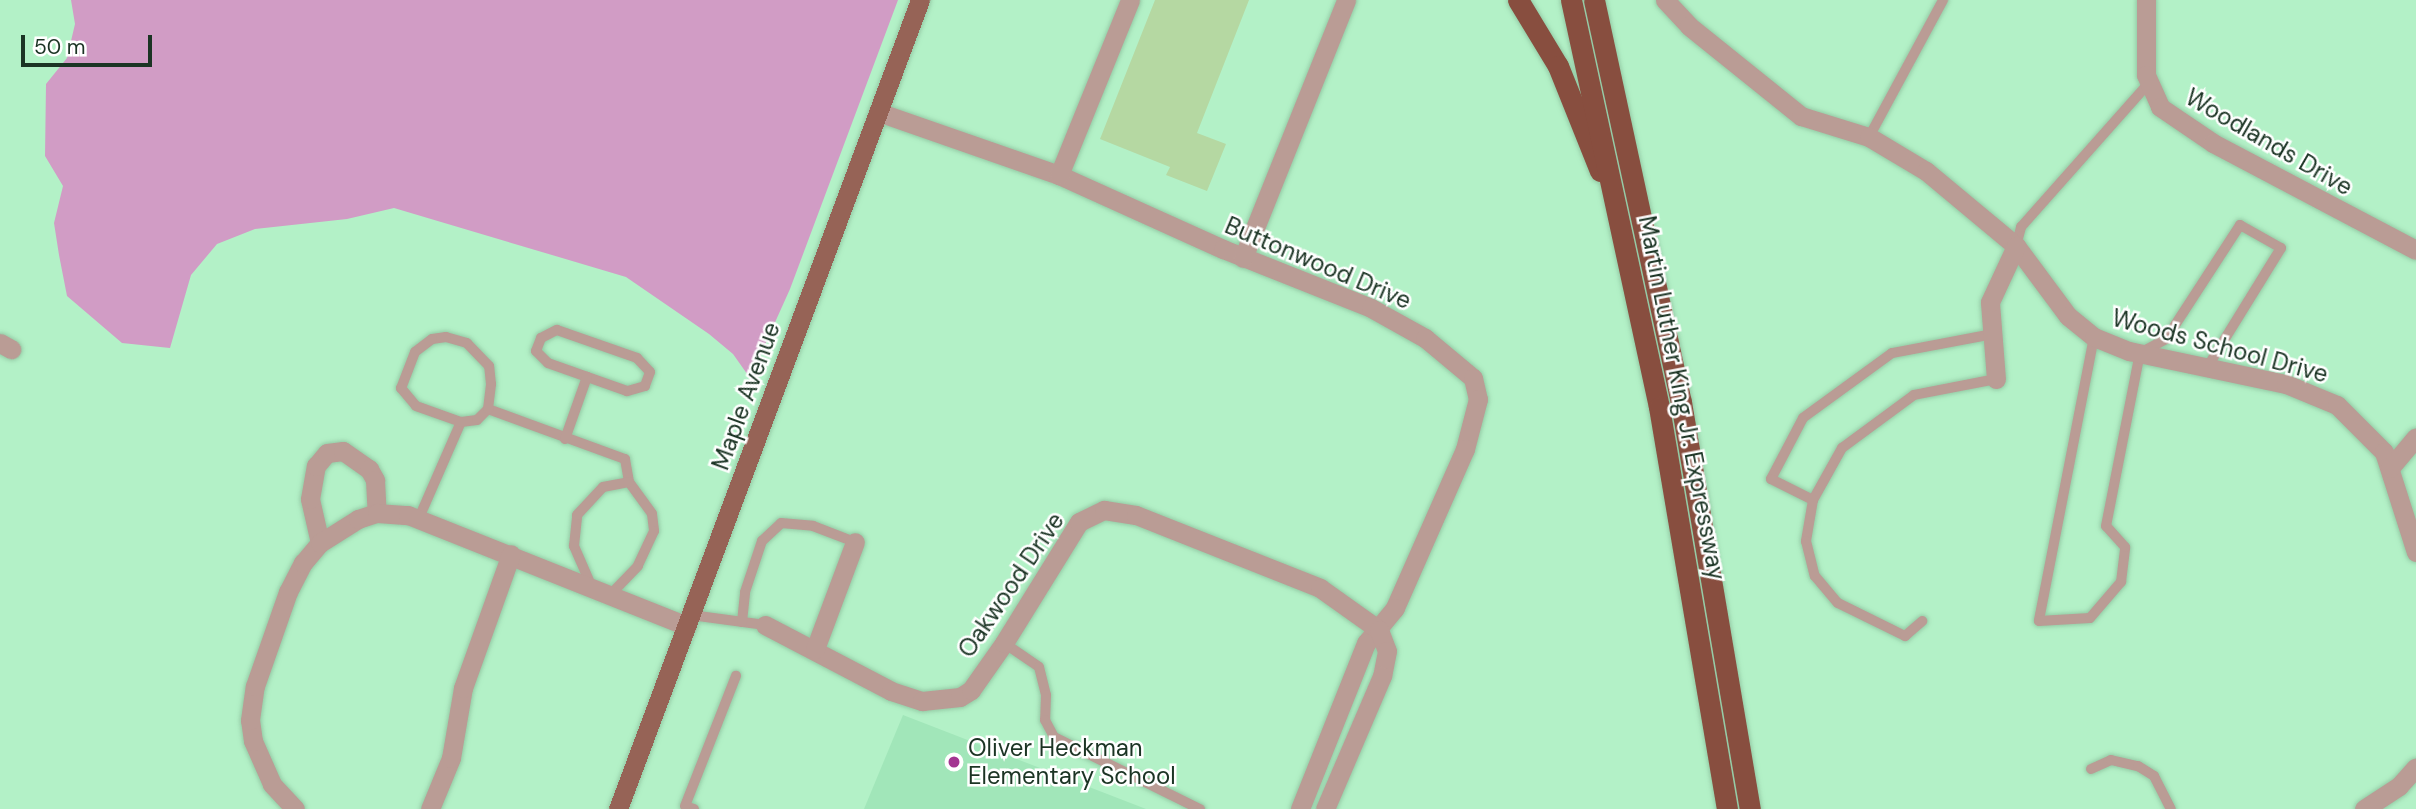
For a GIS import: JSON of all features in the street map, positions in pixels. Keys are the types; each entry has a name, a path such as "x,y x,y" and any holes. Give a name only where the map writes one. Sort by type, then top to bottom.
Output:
{"highway":[{"path":"1518,0 1558,66 1627,245"},
{"name":"Martin Luther King Jr. Expressway","path":"1571,0 1627,245 1689,569 1727,809"},
{"name":"Martin Luther King Jr. Expressway","path":"1594,0 1684,416 1750,809"}],"main road":[{"name":"Maple Avenue","path":"618,809 920,0"}],"street":[{"path":"1059,175 1130,0"},
{"path":"1243,258 1346,0"},
{"name":"Woods School Drive","path":"1665,0 1689,26 1801,116 1869,137 1926,171 2015,246 2068,317 2094,337 2140,353 2286,384 2337,405 2376,441 2390,468 2415,546"},
{"name":"Woodlands Drive","path":"2146,0 2143,55 2148,84 2160,107 2172,117 2416,250"},
{"name":"Buttonwood Drive","path":"878,112 1059,175 1243,258 1395,320 1464,369 1478,389 1465,449 1395,608 1366,643 1300,809"},
{"path":"1996,379 1990,302 2015,246"},
{"path":"2390,468 2416,437"},
{"path":"320,543 310,499 316,466 327,453 343,451 369,469 375,480 377,513"},
{"name":"Oakwood Drive","path":"765,625 891,691 939,702 971,690 1004,643 1070,533 1079,522 1104,510 1136,515 1299,578 1348,603 1379,630"},
{"path":"295,809 265,773 250,720 263,656 288,592 320,543 358,519 377,513 419,519 610,595 689,621"},
{"path":"815,649 855,542"},
{"path":"430,809 451,758 463,688 511,554"},
{"path":"1325,809 1382,676 1387,651 1379,630"},
{"path":"2364,809 2399,786 2416,766"}],"lane":[{"path":"1869,137 1943,0"},
{"path":"2015,246 2021,227 2148,84"},
{"path":"2094,337 2039,621 2090,618 2121,582 2125,547 2106,526 2140,353 2166,339 2240,225 2281,248 2206,369"},
{"path":"558,330 637,358 650,372 637,391 587,377 539,357 541,338 558,330"},
{"path":"1813,500 1771,479 1803,418 1892,353 1993,334"},
{"path":"432,338 467,343 489,366 488,409 477,420 461,422 416,406 401,388 415,352 432,338"},
{"path":"565,439 587,377"},
{"path":"1922,621 1905,636 1838,603 1815,576 1806,541 1813,500 1842,448 1914,395 1996,379"},
{"path":"488,409 625,459 629,482 652,514 654,531 639,566 610,595"},
{"path":"419,519 461,422"},
{"path":"592,587 574,546 577,514 603,488 629,482"},
{"path":"742,622 745,592 762,541 781,523 813,526 855,542"},
{"path":"689,621 765,625"},
{"path":"1004,643 1039,667 1046,695 1045,720 1054,737 1200,809"},
{"path":"688,808 736,676"},
{"path":"2091,769 2110,760 2138,766 2154,776 2171,809"}],"shaded area":[{"path":"71,0 898,0 790,289 750,378 733,354 709,334 626,277 394,208 347,219 255,229 217,244 191,275 170,348 122,343 67,296 54,223 63,186 45,156 46,84 67,58 75,24"},
{"name":"Oliver Heckman Elementary School","path":"903,715 1146,809 864,809"}],"building":[{"path":"1155,0 1249,0 1197,133 1226,144 1207,191 1166,175 1170,167 1100,139"}],"place":[{"name":"Oliver Heckman Elementary School","path":"954,762"}]}
